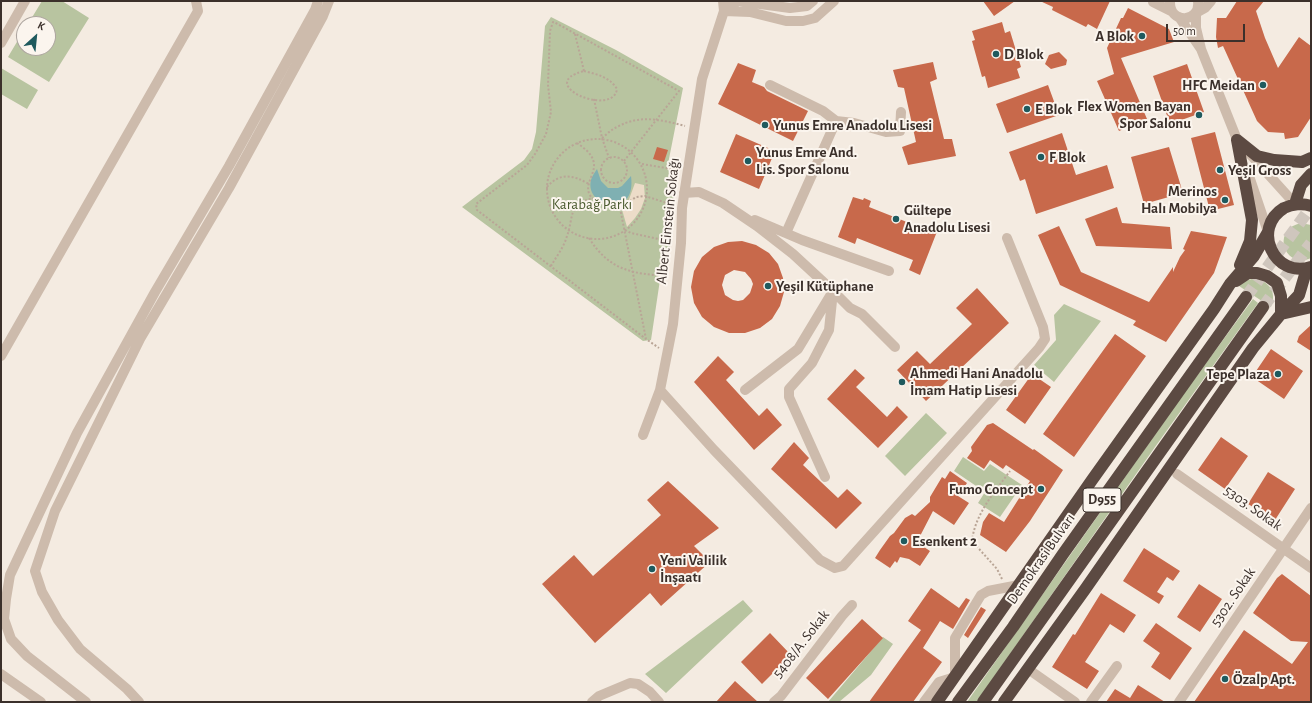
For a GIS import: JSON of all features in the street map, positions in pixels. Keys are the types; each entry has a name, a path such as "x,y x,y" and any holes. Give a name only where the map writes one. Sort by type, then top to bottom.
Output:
{"highway":[{"path":"1237,140 1257,156 1274,160 1302,162 1311,158"},
{"path":"938,702 1126,431 1214,309 1230,284 1247,252 1250,241 1252,220 1237,140"},
{"path":"1294,204 1301,185 1311,174"},
{"path":"1309,267 1299,269 1282,263 1275,257 1271,250 1268,241 1268,232 1274,217 1283,209 1294,204 1311,206"},
{"path":"1230,284 1254,256 1268,232"},
{"path":"1004,702 1086,588 1253,348 1299,295 1309,267"},
{"path":"1230,284 1248,273 1257,273 1267,276 1277,283 1281,296 1281,314"},
{"name":"Demokrasi Bulvarı","path":"958,702 1013,627 1063,554 1246,297"},
{"name":"D955","path":"983,702 1263,307"},
{"path":"1281,314 1311,307"}],"street":[{"path":"1,43 25,1"},
{"path":"1,356 198,11 196,1"},
{"path":"86,702 27,656 11,639 4,619 10,575 77,434 155,292 232,159 315,10 318,1"},
{"path":"139,702 127,689 80,649 58,620 42,592 35,571 55,511 140,338 229,188 314,33 329,1"},
{"path":"723,6 738,1 790,8 807,6 813,1"},
{"path":"723,6 786,21 803,21 815,18 834,1"},
{"path":"1153,1 1188,18 1205,8 1211,1"},
{"path":"1198,1 1196,28 1200,49 1237,140 1268,232"},
{"name":"Albert Einstein Sokağı","path":"643,435 660,390 673,324 681,243 682,208 687,172 702,79 723,6"},
{"path":"1173,10 1200,49"},
{"path":"770,85 823,111 836,121 854,123 886,132 900,130 901,112"},
{"path":"786,233 836,121"},
{"path":"1237,140 1294,204"},
{"path":"684,193 698,192 759,222 802,240 889,271"},
{"path":"723,203 757,226 793,254 850,308 862,314 895,347"},
{"path":"660,390 714,450 820,560 835,568 842,566 1039,348 1045,339 1043,327 1007,238"},
{"path":"825,477 789,398 789,390 812,363 829,330 833,291"},
{"path":"745,390 798,349 833,291"},
{"name":"5303. Sokak","path":"1177,474 1311,568"},
{"name":"5302. Sokak","path":"1179,702 1311,508"},
{"path":"924,702 939,682 955,677 955,638 981,595 988,591 1019,585"},
{"name":"5408/A. Sokak","path":"774,702 781,696 852,604"},
{"path":"1091,702 1117,666"},
{"path":"1028,669 1075,702"},
{"path":"1,674 41,702"},
{"path":"592,702 599,696 630,683 638,684 650,692 659,702"}],"path":[{"path":"624,161 679,91 554,22 551,24 548,84 551,112 546,134 527,165 476,204 477,210 667,354"},
{"path":"575,33 584,71"},
{"path":"584,71 611,81 617,89 617,93 611,99 602,100 582,97 571,91 567,87 567,80 575,74 584,71"},
{"path":"594,99 602,138 609,158"},
{"path":"602,138 617,127 630,121 657,119 695,128"},
{"path":"602,138 616,142 632,151 642,164 647,180 648,197 642,213 631,227 617,236 600,239 583,237 568,230 556,219 549,204 546,188 549,172 557,157 563,150 584,140 602,138"},
{"path":"577,143 585,148 593,159 594,169 588,184 593,198 608,207 620,208 636,197 645,196 682,208"},
{"path":"618,157 624,161 627,166 627,175 622,182 613,184 606,180 601,173 602,164 609,158 618,157"},
{"path":"642,164 687,172"},
{"path":"546,188 556,179 569,176 575,177 588,184"},
{"path":"550,266 568,236 571,217 575,208 581,202 593,198"},
{"path":"620,208 646,339"},
{"path":"625,230 631,233 681,243"},
{"path":"589,238 596,250 620,268 633,273 678,277"},
{"path":"1006,587 997,569 972,541 973,533 982,511 1010,471"}],"green space":[{"path":"42,1 62,1 89,18 49,82 8,57 16,44 16,56 56,56 56,16 33,16"},
{"name":"Karabağ Parkı","path":"551,17 616,50 683,88 667,169 672,172 672,175 675,178 670,247 664,253 651,340 643,341 462,207 524,160 532,149 536,132 545,26"},
{"path":"1,68 38,90 27,109 1,94"},
{"path":"1301,223 1311,225 1311,258 1302,260 1294,259 1288,254 1285,248 1284,240 1286,233 1291,227"},
{"path":"1256,278 1268,285 1271,289 1273,293 1273,302 1271,307 1239,286 1244,281"},
{"path":"1253,299 1258,303 982,694 976,702 967,702 1182,396"},
{"path":"1064,304 1101,321 1054,382 1034,365 1056,340 1054,315"},
{"path":"926,413 947,433 905,476 885,456"},
{"path":"963,457 984,471 990,464 1022,485 1000,517 978,503 985,492 954,471"},
{"path":"743,600 753,611 666,693 645,674"},
{"path":"883,637 893,644 871,675 839,702 828,702"}],"shaded area":[{"path":"635,183 644,185 645,198 641,209 627,227 621,206 628,202"}],"water":[{"path":"597,169 601,181 608,188 618,188 622,186 631,176 631,190 626,199 619,204 611,205 602,202 595,197 591,189 591,180"}],"building":[{"path":"983,1 1015,1 994,16"},
{"path":"1040,1 1110,1 1097,29 1088,24 1086,27 1052,10 1053,7"},
{"name":"HFC Meidan","path":"1237,1 1264,1 1256,11 1265,38 1278,68 1299,37 1311,46 1311,117 1298,137 1285,139 1284,133 1268,132 1257,121 1223,46 1218,48 1216,37 1217,18 1226,18"},
{"path":"1128,8 1169,29 1174,42 1121,58 1147,119 1119,131 1097,81 1114,74 1107,48 1121,18 1123,18"},
{"name":"D Blok","path":"1002,22 1005,33 1010,31 1021,67 1017,69 1020,78 988,88 985,76 982,77 972,41 975,40 972,31"},
{"path":"1059,52 1067,60 1066,65 1051,69 1045,64 1049,55"},
{"path":"933,62 937,79 930,82 944,139 952,139 956,156 908,165 902,147 916,142 904,88 898,87 893,70"},
{"path":"738,63 756,70 752,82 808,111 793,141 718,104"},
{"name":"A Blok","path":"1187,64 1204,112 1170,124 1153,76"},
{"name":"E Blok","path":"1048,85 1059,115 1007,133 996,104"},
{"path":"1215,132 1234,205 1210,211 1191,138"},
{"path":"1062,133 1076,175 1107,165 1114,188 1036,214 1025,179 1020,181 1009,152"},
{"name":"Yunus Emre And. Lis. Spor Salonu","path":"736,134 775,151 759,189 720,172"},
{"path":"657,147 668,150 664,162 653,159"},
{"path":"1169,147 1183,193 1144,204 1131,157"},
{"path":"853,197 863,200 864,198 871,201 869,207 922,228 923,223 938,229 920,275 909,270 913,260 857,238 855,244 838,237"},
{"path":"1117,207 1122,223 1170,227 1172,249 1096,246 1085,219"},
{"path":"1059,226 1081,272 1149,302 1173,267 1173,272 1185,250 1183,249 1191,231 1227,237 1214,273 1166,342 1133,325 1136,321 1060,285 1038,235"},
{"name":"Yeşil Kütüphane","path":"742,241 756,245 769,253 778,264 783,278 784,292 780,306 772,319 760,328 745,333 729,333 714,327 702,317 694,303 691,287 694,271 702,257 714,247 728,242","holes":["734,270 745,272 753,284 750,293 743,300 738,301 725,295 722,285 725,275"]},
{"path":"977,288 1009,323 926,401 897,370 917,351 930,364 972,324 956,308"},
{"path":"1311,325 1311,351 1297,342 1299,336"},
{"path":"1115,334 1146,356 1074,457 1043,434"},
{"name":"Tepe Plaza","path":"1271,349 1303,371 1284,399 1252,377"},
{"path":"718,356 734,372 726,380 759,416 767,408 782,425 754,450 694,382"},
{"path":"855,369 865,378 856,387 887,417 897,406 908,417 878,448 827,399"},
{"path":"1032,374 1051,387 1025,424 1006,410"},
{"path":"993,423 1033,450 1034,449 1063,470 1030,521 1006,552 980,535 983,522 989,513 1004,522 1030,481 1006,465 1003,469 990,460 984,469 967,458 972,451 971,447 987,425"},
{"path":"1221,437 1248,456 1225,489 1198,470"},
{"path":"794,442 809,458 803,465 838,498 847,489 862,503 836,529 771,469"},
{"path":"950,471 967,483 958,496 969,503 954,525 933,511 918,540 923,542 921,545 930,551 920,566 909,559 900,557 897,563 895,561 890,568 875,558 905,518 912,514 915,516 930,502 930,497 942,477 945,479"},
{"path":"1268,472 1295,489 1275,520 1248,504"},
{"name":"Yeni Valilik İnşaatı","path":"668,481 719,528 694,546 710,562 661,606 650,593 595,643 542,584 574,555 593,576 661,515 647,500"},
{"path":"1144,548 1180,571 1173,581 1167,577 1157,592 1164,596 1159,604 1123,581"},
{"path":"1282,574 1311,596 1311,702 1194,702 1244,630 1292,664 1308,642 1291,641 1253,613 1277,578"},
{"path":"1199,584 1222,599 1200,632 1177,617"},
{"path":"931,588 959,608 966,598 970,600 953,629 940,621 923,648 942,662 913,702 869,702 921,630 908,621"},
{"path":"1101,593 1136,615 1124,633 1110,624 1085,662 1099,671 1087,689 1052,667 1073,634 1075,635"},
{"path":"981,607 986,610 968,638 964,635"},
{"path":"862,619 883,638 828,699 806,678"},
{"path":"1156,623 1192,648 1170,680 1151,667 1160,653 1143,641"},
{"path":"770,633 791,655 762,684 741,662"},
{"path":"735,681 747,692 758,702 716,702"},
{"path":"1138,685 1165,702 1106,702 1115,689 1130,698"}],"tunnel":[{"path":"1246,297 1311,207"},
{"path":"1263,307 1311,243"}],"place":[{"name":"A Blok","path":"1142,36"},
{"name":"D Blok","path":"996,54"},
{"name":"HFC Meidan","path":"1263,85"},
{"name":"E Blok","path":"1027,109"},
{"name":"Flex Women Bayan Spor Salonu","path":"1199,115"},
{"name":"Yunus Emre Anadolu Lisesi","path":"765,125"},
{"name":"F Blok","path":"1041,157"},
{"name":"Yunus Emre And. Lis. Spor Salonu","path":"748,161"},
{"name":"Yeşil Gross","path":"1220,170"},
{"name":"Merinos Halı Mobilya","path":"1225,200"},
{"name":"Gültepe Anadolu Lisesi","path":"896,219"},
{"name":"Yeşil Kütüphane","path":"768,286"},
{"name":"Tepe Plaza","path":"1278,374"},
{"name":"Ahmedi Hani Anadolu İmam Hatip Lisesi","path":"902,382"},
{"name":"Fumo Concept","path":"1041,489"},
{"name":"Esenkent 2","path":"904,541"},
{"name":"Yeni Valilik İnşaatı","path":"652,569"},
{"name":"Özalp Apt.","path":"1225,679"}]}
